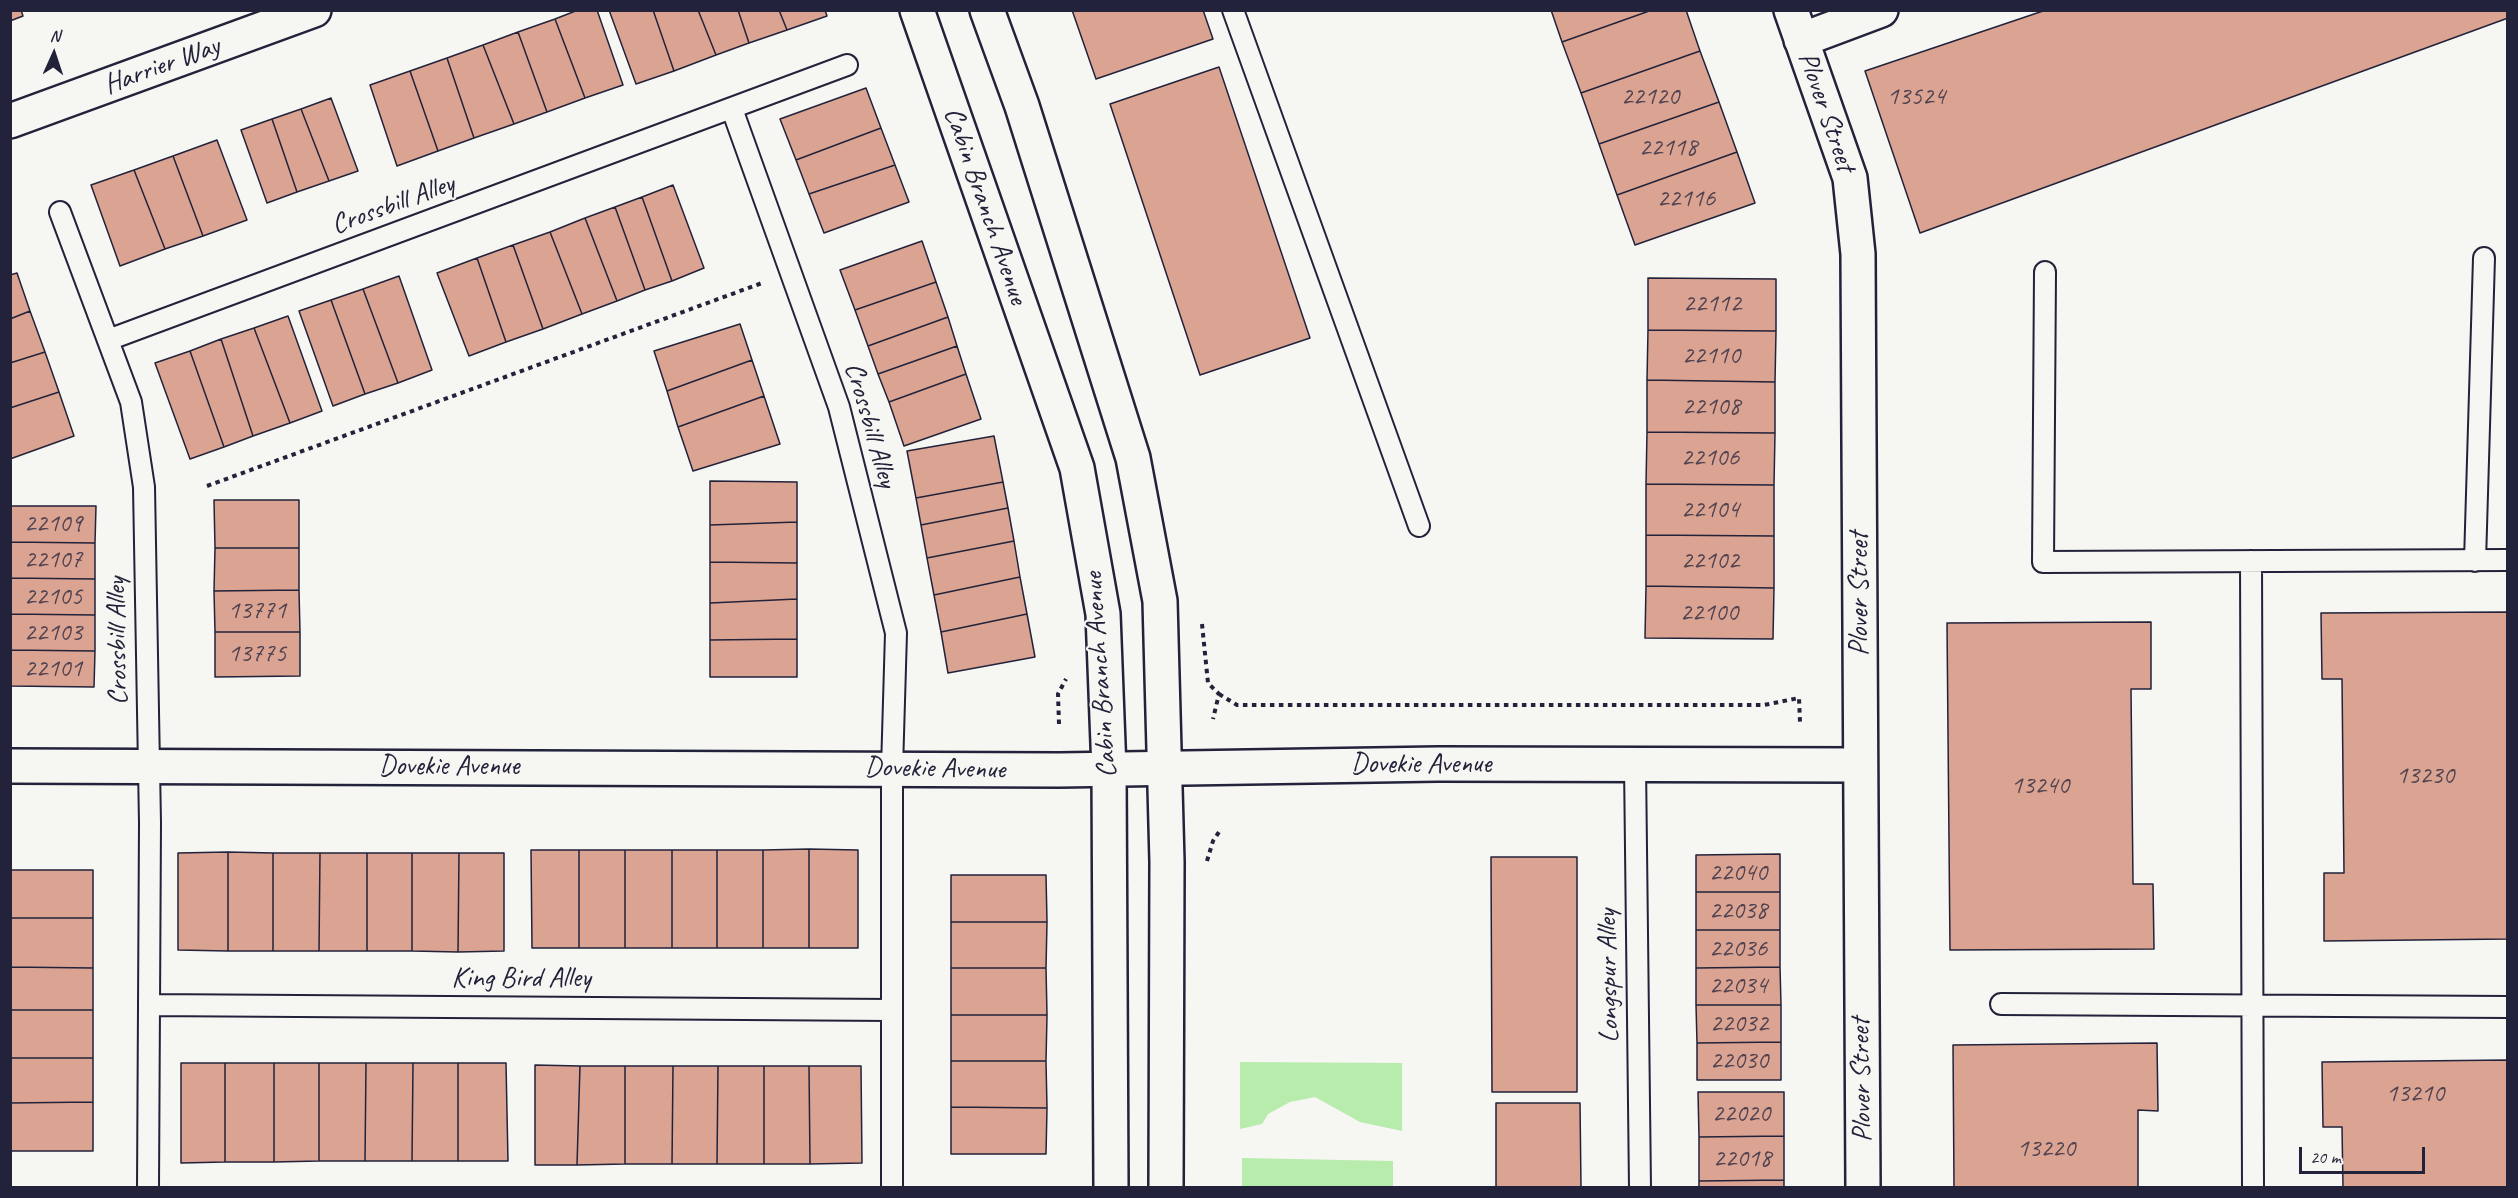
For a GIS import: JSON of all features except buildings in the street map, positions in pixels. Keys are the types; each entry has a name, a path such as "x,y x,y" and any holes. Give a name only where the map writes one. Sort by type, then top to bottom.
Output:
{"street":[{"name":"Harrier Way","path":"10,121 314,10"},
{"name":"Cabin Branch Avenue","path":"917,10 1077,468 1103,614 1109,770 1111,1188"},
{"name":"Cabin Branch Avenue","path":"987,10 1022,106 1133,458 1160,601 1166,768 1166,1188"},
{"path":"1796,25 1881,10"},
{"name":"Plover Street","path":"1796,25 1850,178 1858,254 1863,1188"},
{"name":"Dovekie Avenue","path":"10,766 1109,770 1635,764 1859,765"}],"lane":[{"path":"1233,10 1419,526"},
{"name":"Crossbill Alley","path":"108,340 847,65"},
{"name":"Crossbill Alley","path":"732,109 839,407 896,633 892,769"},
{"name":"Crossbill Alley","path":"60,212 131,402 144,487 149,766"},
{"path":"2475,561 2484,258"},
{"path":"2045,272 2043,562 2508,561"},
{"path":"2251,561 2253,1188"},
{"name":"Longspur Alley","path":"1635,764 1640,1188"},
{"path":"148,1188 149,766"},
{"path":"892,769 892,1188"},
{"path":"2001,1004 2508,1007"},
{"name":"King Bird Alley","path":"150,1005 892,1010"}],"path":[{"path":"207,486 789,273"},
{"path":"1059,724 1058,694 1068,672"},
{"path":"1219,694 1237,705 1764,705 1799,698 1800,722"}],"green space":[{"path":"1240,1062 1402,1063 1402,1131 1360,1122 1315,1097 1290,1102 1268,1114 1262,1124 1240,1129"},
{"path":"1242,1158 1393,1161 1393,1187 1242,1187"}]}
